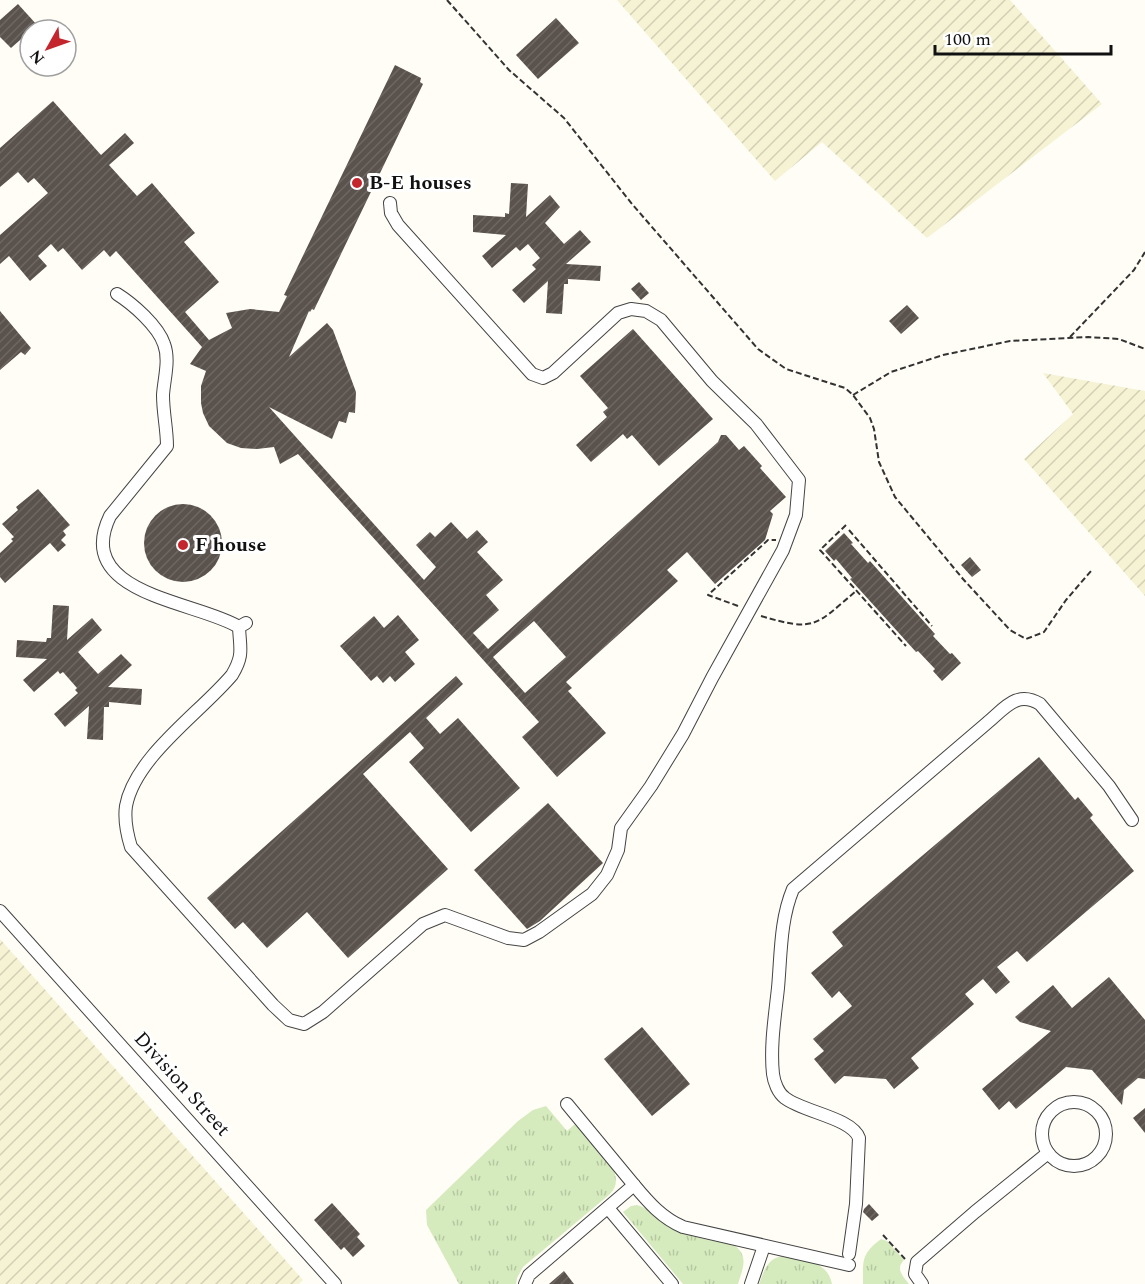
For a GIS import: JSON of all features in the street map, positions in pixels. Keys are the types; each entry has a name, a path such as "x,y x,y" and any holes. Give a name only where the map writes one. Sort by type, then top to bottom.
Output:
{"street":[{"path":"117,294 131,303 164,344 166,361 164,416 167,447 110,516 102,542 105,557 121,577 158,598 208,612 242,625 240,660 221,687 142,767 126,806 126,826 130,847 273,1005 290,1020 304,1024 324,1012 423,924 445,915 508,938 524,940 592,894 611,867 618,850 621,828 651,786 683,734 783,550 796,515 799,480 756,424 712,381 661,320 646,311 631,309 618,313 553,373 543,378 532,374 398,225 391,213 390,203"},
{"path":"567,1104 655,1209 673,1222 703,1233 764,1246 849,1259 856,1204 860,1138 857,1131 848,1125 806,1110 784,1098 773,1077 784,911 793,889 987,723 1014,701 1023,698 1032,699 1040,704 1110,786 1132,820"},
{"name":"Division Street","path":"0,911 335,1284"},
{"path":"1075,1102 1085,1104 1100,1117 1106,1137 1097,1157 1077,1166 1056,1161 1048,1153 1043,1144 1043,1129 1048,1115 1055,1108 1075,1102"},
{"path":"922,1284 915,1274 917,1262 1048,1153"},
{"path":"525,1284 529,1275 634,1185"},
{"path":"608,1208 672,1284"},
{"path":"751,1284 764,1246"}],"path":[{"path":"447,0 509,70 564,118 632,204 758,349 786,369 844,388 854,395 870,418 879,462 895,497 963,579 1010,630 1026,639 1044,632 1066,600 1091,571"},
{"path":"1070,337 1134,270 1145,252"},
{"path":"854,395 891,372 943,355 1010,341 1070,337 1119,339 1145,348"},
{"path":"846,525 820,550 906,646"},
{"path":"849,530 932,626"},
{"path":"743,609 708,595 768,540 776,540"},
{"path":"757,614 790,624 811,624 826,616 856,591"},
{"path":"883,1235 905,1259"}],"shaded area":[{"path":"617,0 1010,0 1102,104 927,238 822,142 775,181"},
{"path":"1043,373 1145,391 1145,596 1024,459 1073,414"},
{"path":"0,939 303,1280 299,1284 0,1284"}],"green space":[{"path":"546,1106 567,1131 575,1124 614,1171 616,1180 614,1189 523,1267 516,1284 459,1284 427,1225 426,1210 518,1121 533,1110"},
{"path":"637,1205 680,1231 703,1239 734,1245 742,1253 744,1263 738,1284 683,1284 623,1212"},
{"path":"881,1239 887,1241 904,1260 900,1269 909,1284 863,1284 864,1258"},
{"path":"783,1256 819,1265 825,1270 832,1284 759,1284 770,1262"}],"building":[{"path":"18,4 31,18 18,18 18,42 11,48 0,37 0,20"},
{"path":"556,18 579,43 538,79 516,55"},
{"path":"395,65 421,78 420,82 423,84 314,310 309,311 289,357 327,323 333,330 356,392 355,413 349,412 346,423 339,421 332,439 269,407 424,580 436,567 416,545 430,532 435,537 451,522 467,539 477,530 488,542 477,552 503,580 486,595 499,610 473,633 488,649 718,442 721,435 726,435 739,450 744,446 786,497 770,511 773,514 765,540 715,584 687,552 667,570 678,581 566,682 572,688 568,691 606,733 557,777 522,737 539,722 298,454 280,464 274,447 241,448 227,443 209,426 201,403 201,386 206,371 190,364 202,347 116,251 110,257 104,250 82,270 63,248 58,252 51,244 38,256 47,266 30,281 9,256 0,264 0,235 48,193 34,178 28,183 18,172 0,187 0,148 53,101 101,155 125,133 134,143 109,165 137,196 152,183 195,233 184,242 219,282 185,312 209,340 232,328 226,313 250,309 279,312 287,296 284,295","holes":["534,621 566,657 525,693 493,657"]},
{"path":"511,183 528,184 526,217 550,195 560,207 545,223 564,244 580,230 591,242 566,264 601,266 600,281 568,279 568,284 564,284 562,314 546,313 548,281 524,303 512,290 536,269 532,265 540,258 528,244 520,251 516,247 492,268 482,256 506,235 473,232 473,215 505,217 505,213 509,214"},
{"path":"639,282 649,293 641,300 631,289"},
{"path":"907,305 919,318 901,334 889,321"},
{"path":"0,311 31,348 25,355 21,352 0,370"},
{"path":"633,329 713,419 659,466 632,435 627,439 623,434 591,462 576,445 607,417 603,412 608,408 580,376"},
{"path":"38,489 70,525 63,531 66,535 61,540 66,545 58,552 50,543 5,583 0,577 0,553 13,541 11,539 14,537 2,524 18,510 16,507"},
{"name":"F house","path":"183,504 198,507 211,515 219,528 222,543 219,558 211,571 198,579 183,582 168,579 155,571 147,558 144,543 147,528 155,515 168,507"},
{"path":"844,533 868,563 870,561 935,634 933,636 961,663 942,681 933,671 935,669 918,651 916,652 850,579 852,578 836,559 834,561 825,551"},
{"path":"970,557 981,570 972,577 961,565"},
{"path":"53,605 69,606 67,640 92,618 102,630 78,652 98,674 121,654 132,665 108,687 142,689 141,705 109,702 109,707 104,707 103,740 87,739 89,706 65,727 54,714 78,693 75,690 77,688 63,672 60,674 58,671 34,692 23,680 47,659 16,657 17,640 46,642 47,638 51,638"},
{"path":"398,615 419,640 405,652 415,664 395,682 390,676 383,683 377,676 371,681 340,646 374,616 384,628"},
{"path":"456,676 463,684 426,718 440,734 458,718 520,788 471,832 409,762 424,748 410,732 363,774 448,869 348,958 307,912 267,948 243,922 235,929 207,898"},
{"path":"1039,757 1075,800 1078,797 1093,815 1090,818 1134,871 1027,962 1017,951 997,967 1010,982 996,994 983,979 965,994 974,1004 911,1058 919,1068 894,1089 886,1079 844,1076 835,1084 814,1059 824,1051 813,1039 852,1006 839,991 832,998 811,973 843,946 832,932"},
{"path":"548,803 603,863 540,921 527,929 474,870"},
{"path":"1109,977 1145,1020 1145,1079 1138,1078 1124,1090 1122,1105 1092,1070 1066,1067 1016,1109 1009,1101 999,1110 982,1089 1051,1031 1020,1022 1015,1017 1053,985 1072,1008"},
{"path":"642,1027 690,1084 652,1116 604,1059"},
{"path":"1145,1108 1145,1133 1133,1118"},
{"path":"332,1203 360,1234 357,1237 365,1246 353,1257 344,1247 341,1250 314,1220"},
{"path":"869,1204 879,1215 872,1221 863,1212"},
{"path":"564,1271 574,1284 549,1284"}],"place":[{"name":"B-E houses","path":"357,183"},
{"name":"F house","path":"183,545"}]}
